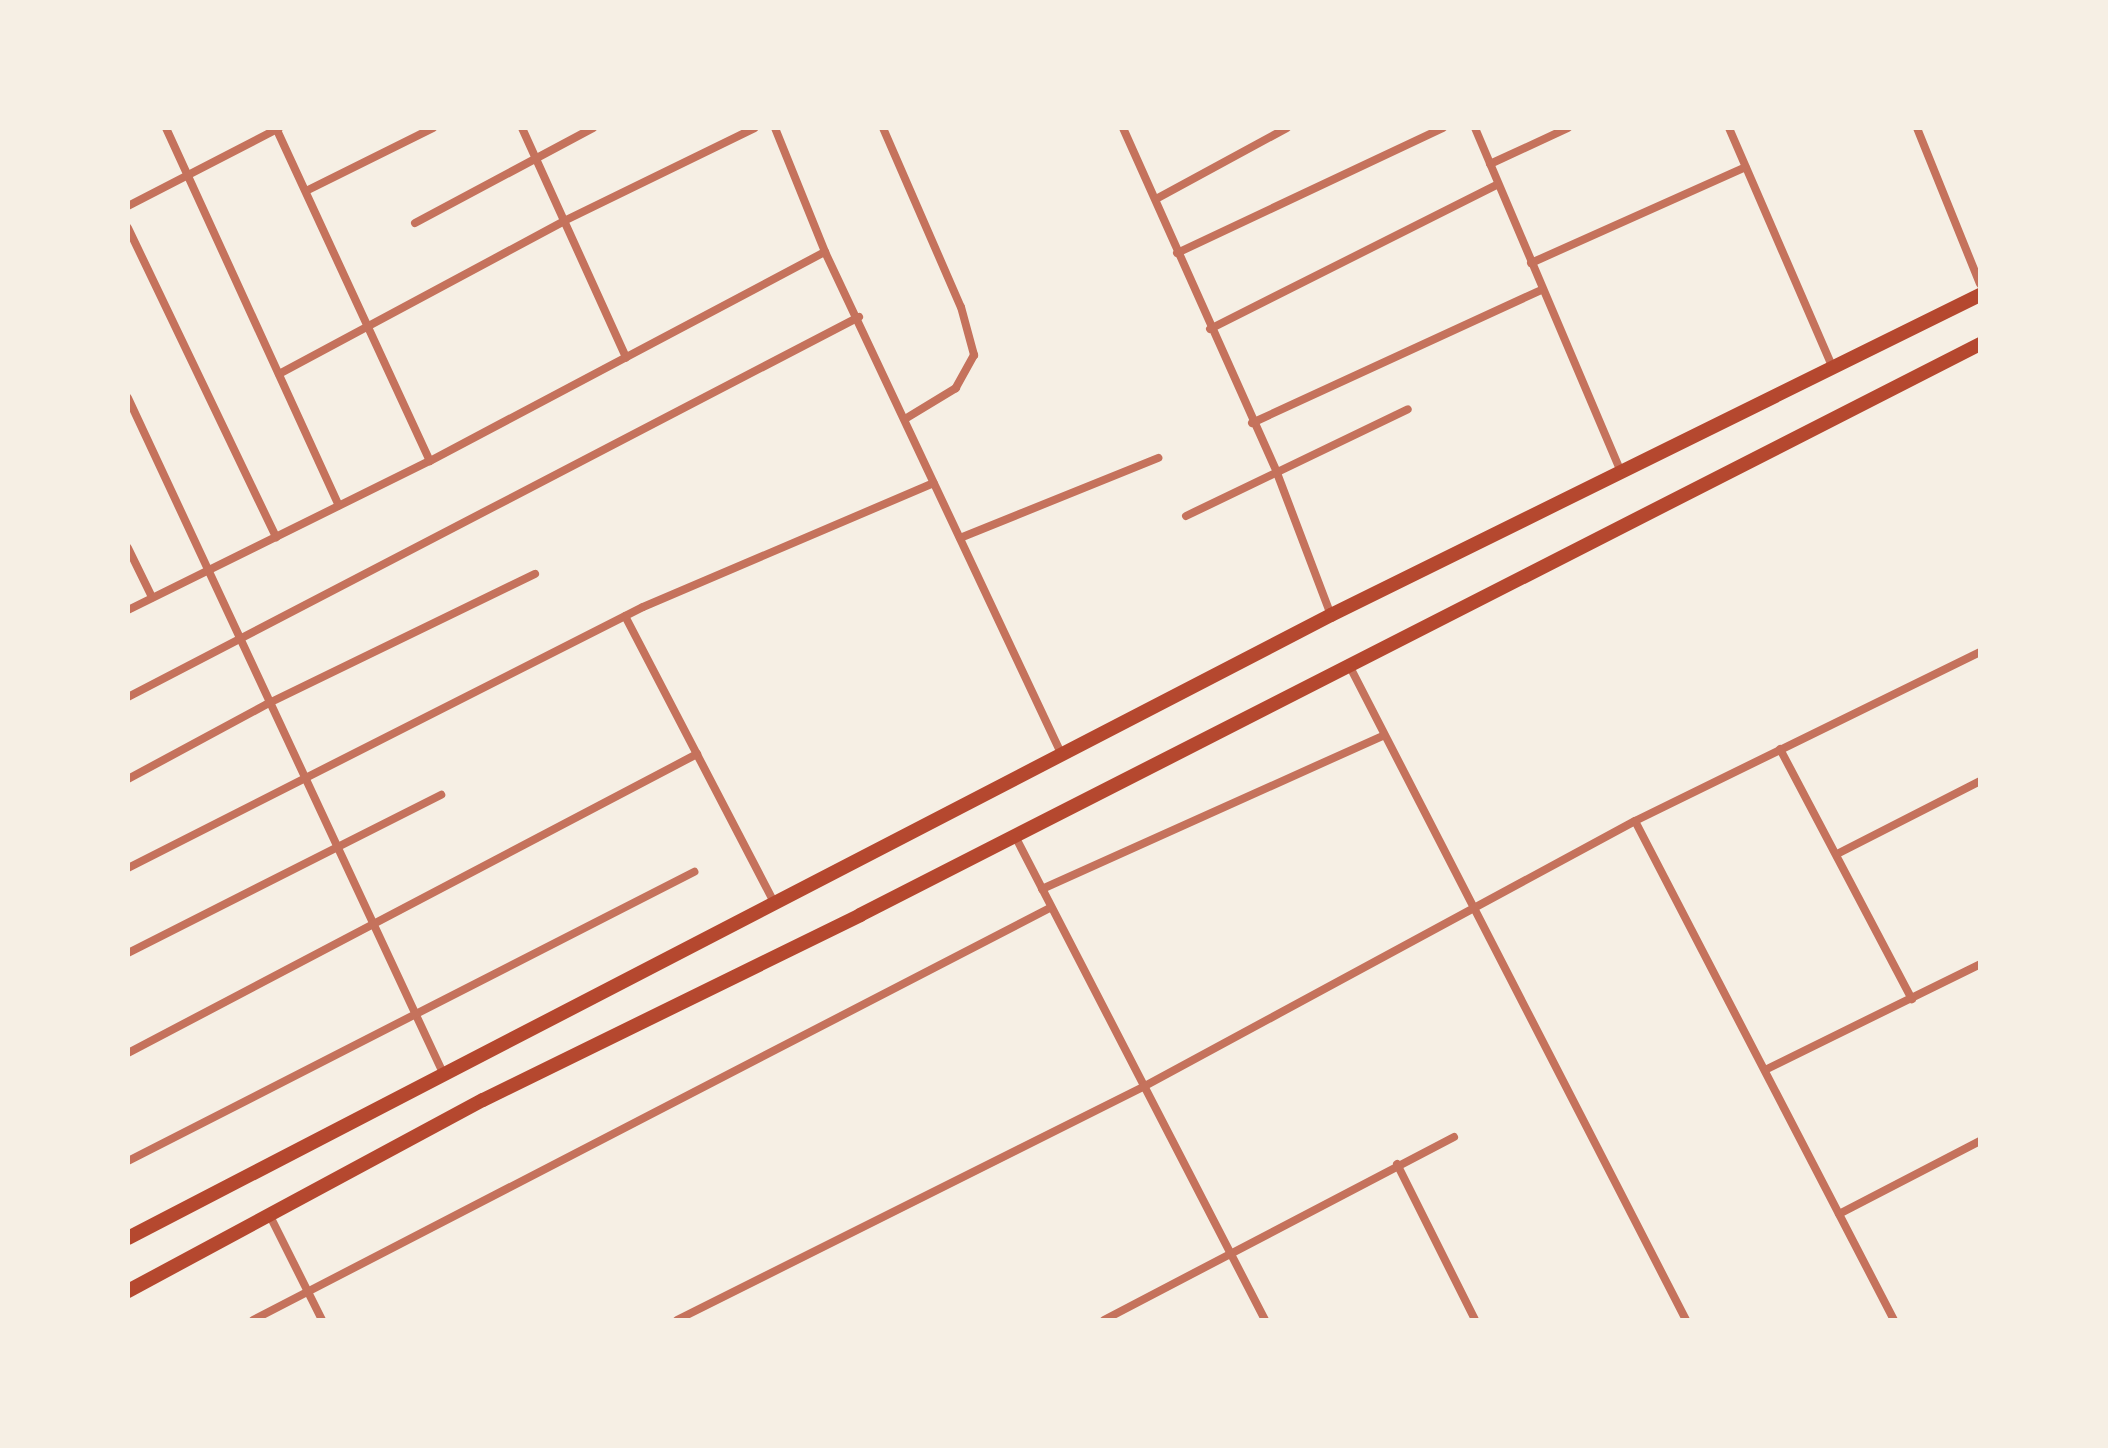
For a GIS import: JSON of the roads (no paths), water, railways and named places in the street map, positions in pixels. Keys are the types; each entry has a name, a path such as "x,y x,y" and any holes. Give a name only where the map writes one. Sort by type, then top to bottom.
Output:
{"highway":[{"path":"128,1238 1331,615 1980,295"},
{"path":"128,1291 483,1100 1350,667 1980,344"}],"street":[{"path":"166,128 339,505"},
{"path":"128,206 277,128 430,461"},
{"path":"306,191 433,128"},
{"path":"522,128 626,357"},
{"path":"415,223 593,128"},
{"path":"279,374 564,221 755,128"},
{"path":"775,128 825,252 859,317 1061,753"},
{"path":"883,128 961,307 974,355 956,388 905,419"},
{"path":"1156,199 1287,128"},
{"path":"1177,253 1443,128"},
{"path":"1475,128 1620,470"},
{"path":"1490,164 1568,128"},
{"path":"1917,128 1980,284"},
{"path":"1126,129 1210,329 1277,473 1331,615"},
{"path":"1733,129 1746,167 1833,368"},
{"path":"1531,263 1746,167"},
{"path":"1210,329 1498,184"},
{"path":"128,228 276,537"},
{"path":"128,610 430,461 825,252"},
{"path":"1252,423 1543,289"},
{"path":"128,697 859,317"},
{"path":"128,398 205,572 444,1075"},
{"path":"1186,516 1408,409"},
{"path":"960,538 1158,458"},
{"path":"128,868 301,775 625,616 934,483"},
{"path":"128,548 152,597"},
{"path":"128,779 267,704 535,574"},
{"path":"625,616 775,904"},
{"path":"677,1320 1143,1087 1472,905 1635,821 1980,652"},
{"path":"1350,667 1686,1320"},
{"path":"1042,889 1384,735"},
{"path":"1780,749 1912,999"},
{"path":"128,1053 697,754"},
{"path":"1837,854 1980,781"},
{"path":"128,953 336,845 441,795"},
{"path":"1635,821 1894,1320"},
{"path":"1014,835 1265,1320"},
{"path":"128,1161 416,1017 694,872"},
{"path":"253,1320 1050,908"},
{"path":"1765,1070 1980,964"},
{"path":"1104,1320 1397,1164 1454,1137"},
{"path":"1839,1214 1980,1141"},
{"path":"1397,1164 1475,1320"},
{"path":"270,1216 322,1320"}]}
